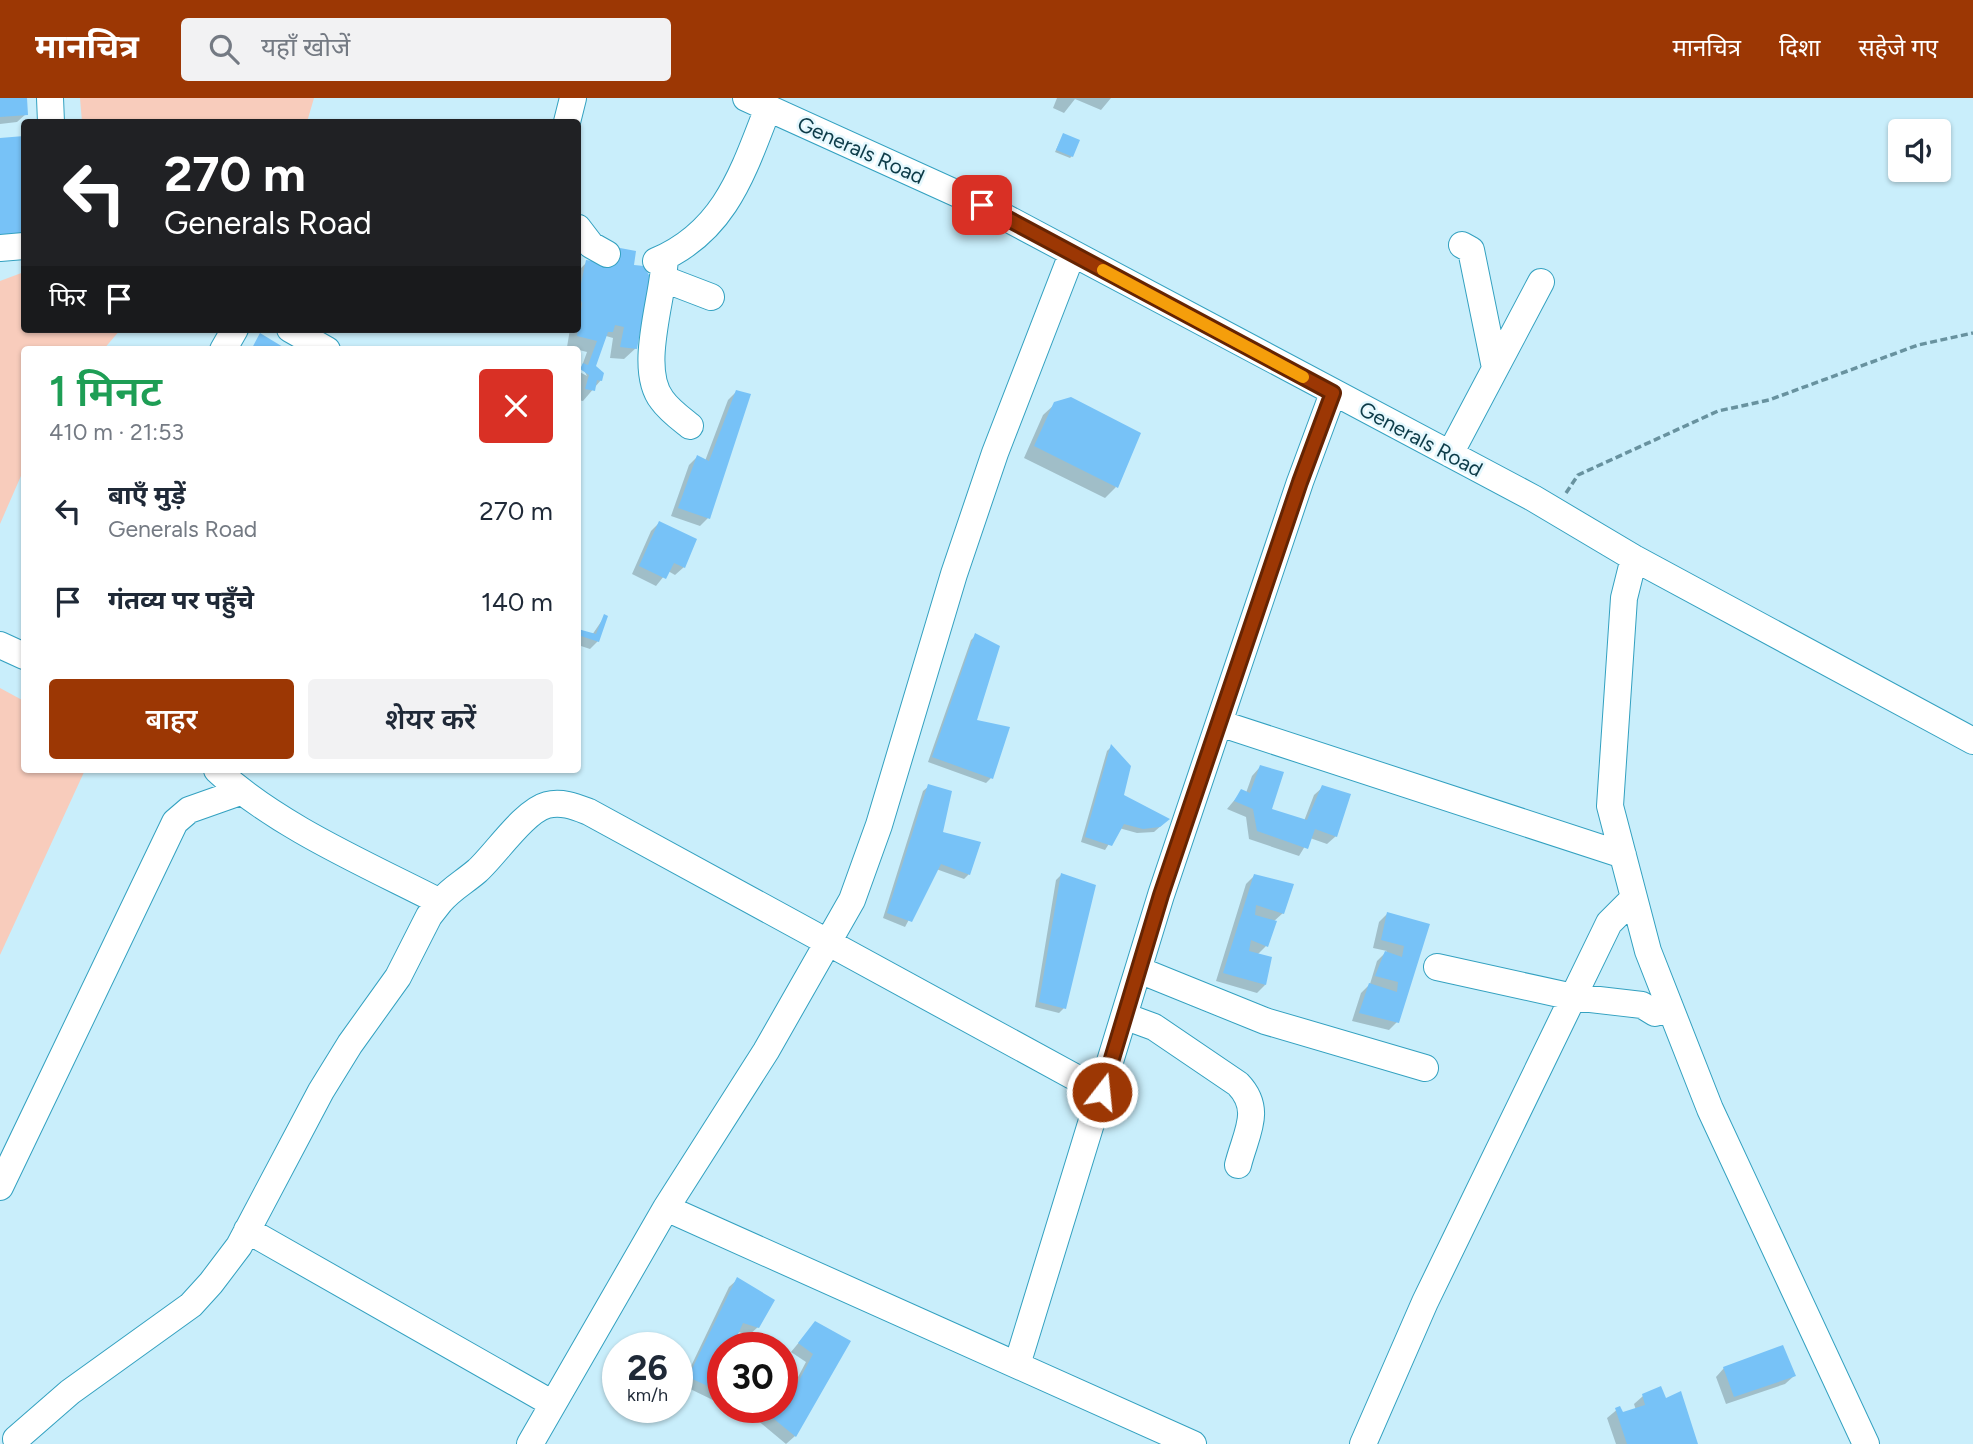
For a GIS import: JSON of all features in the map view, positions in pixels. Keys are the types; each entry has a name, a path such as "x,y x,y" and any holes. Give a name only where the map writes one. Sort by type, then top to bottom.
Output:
{"street":[{"path":"50,98 51,119"},
{"path":"568,119 573,98"},
{"path":"690,426 661,399 653,383 651,361 662,266 701,234 723,208 740,179 757,103"},
{"name":"Generals Road","path":"757,103 982,205 1554,510 1634,558 1973,741"},
{"path":"581,232 591,245 607,254"},
{"path":"1462,245 1471,250 1495,368"},
{"path":"0,248 21,246"},
{"path":"530,1444 666,1208 766,1051 852,900 879,825 954,574 995,453 1072,254"},
{"path":"662,266 711,297"},
{"path":"1450,454 1541,282"},
{"path":"297,333 320,346"},
{"path":"1017,1365 1124,1016 1219,723 1300,482 1333,393"},
{"path":"1634,558 1624,598 1610,807 1648,951 1710,1109 1866,1444"},
{"path":"0,645 21,655"},
{"path":"1219,723 1623,855"},
{"path":"220,773 240,792 440,902"},
{"path":"0,1187 175,822 189,810 240,792"},
{"path":"14,1437 70,1392 191,1306 211,1283 247,1230 321,1091 350,1044 398,977 429,916 455,885 474,874 527,818 546,805 566,804 589,812 1102,1092"},
{"path":"1363,1444 1436,1279 1609,923 1634,898"},
{"path":"1437,967 1573,997 1643,1005 1655,1013 1671,1008"},
{"path":"1139,970 1265,1021 1425,1068"},
{"path":"1124,1016 1154,1027 1238,1084 1248,1095 1253,1107 1238,1165"},
{"path":"666,1208 1193,1444"},
{"path":"247,1230 553,1404"}],"path":[{"path":"1554,510 1578,475 1718,411 1769,400 1918,345 1973,333"}],"shaded area":[{"path":"80,98 314,98 308,119 82,119"},
{"path":"21,273 21,333 118,333 106,346 21,346 21,476 0,524 0,281"},
{"path":"0,688 21,699 21,773 84,773 0,955"}],"building":[{"path":"0,98 27,98 28,115 0,117"},
{"path":"1063,133 1080,140 1073,157 1056,150"},
{"path":"21,136 21,233 0,235 0,138"},
{"path":"620,248 636,251 634,265 644,266 650,277 637,349 620,347 624,327 615,325 613,332 608,332 596,366 604,373 602,381 597,380 595,391 585,389 589,375 581,367 583,363 588,365 597,341 577,336 577,333 581,333 581,284 586,260 593,261 595,257 617,261"},
{"path":"260,333 281,346 253,346"},
{"path":"736,390 751,394 710,519 678,508 697,455 709,461"},
{"path":"1071,397 1141,433 1118,488 1034,446 1054,402"},
{"path":"659,521 697,539 685,568 674,563 666,579 639,566"},
{"path":"604,614 608,616 599,642 581,636 581,630 596,634"},
{"path":"975,633 1000,646 977,720 1010,727 993,779 932,757"},
{"path":"1111,744 1131,766 1124,795 1170,819 1160,827 1143,829 1124,824 1112,846 1085,837"},
{"path":"1260,765 1284,772 1272,809 1307,820 1322,785 1351,794 1337,837 1315,829 1308,849 1257,831 1253,809 1234,801 1241,789 1250,793"},
{"path":"928,784 952,791 943,832 981,842 970,875 941,864 912,922 887,913"},
{"path":"1061,873 1096,885 1066,1009 1039,1002"},
{"path":"1254,874 1294,884 1284,914 1256,905 1255,915 1277,921 1268,947 1251,940 1249,951 1272,957 1266,985 1223,973"},
{"path":"1387,912 1430,924 1399,1023 1359,1013 1369,983 1397,992 1398,982 1375,976 1385,951 1402,957 1404,946 1381,940"},
{"path":"737,1277 775,1300 759,1328 743,1323 739,1332 710,1332"},
{"path":"815,1321 851,1341 796,1437 779,1423 798,1423 798,1382 813,1354 798,1343"},
{"path":"707,1338 707,1386 693,1379 693,1367"},
{"path":"1783,1345 1796,1376 1734,1397 1723,1367"},
{"path":"1661,1386 1666,1398 1681,1391 1698,1444 1627,1444 1615,1408 1620,1406 1623,1412 1645,1405 1642,1394"}],"slow traffic":[{"path":"1103,270 1303,377"}],"route":[{"path":"982,205 1333,393 1300,482 1161,895 1102,1092"}]}
